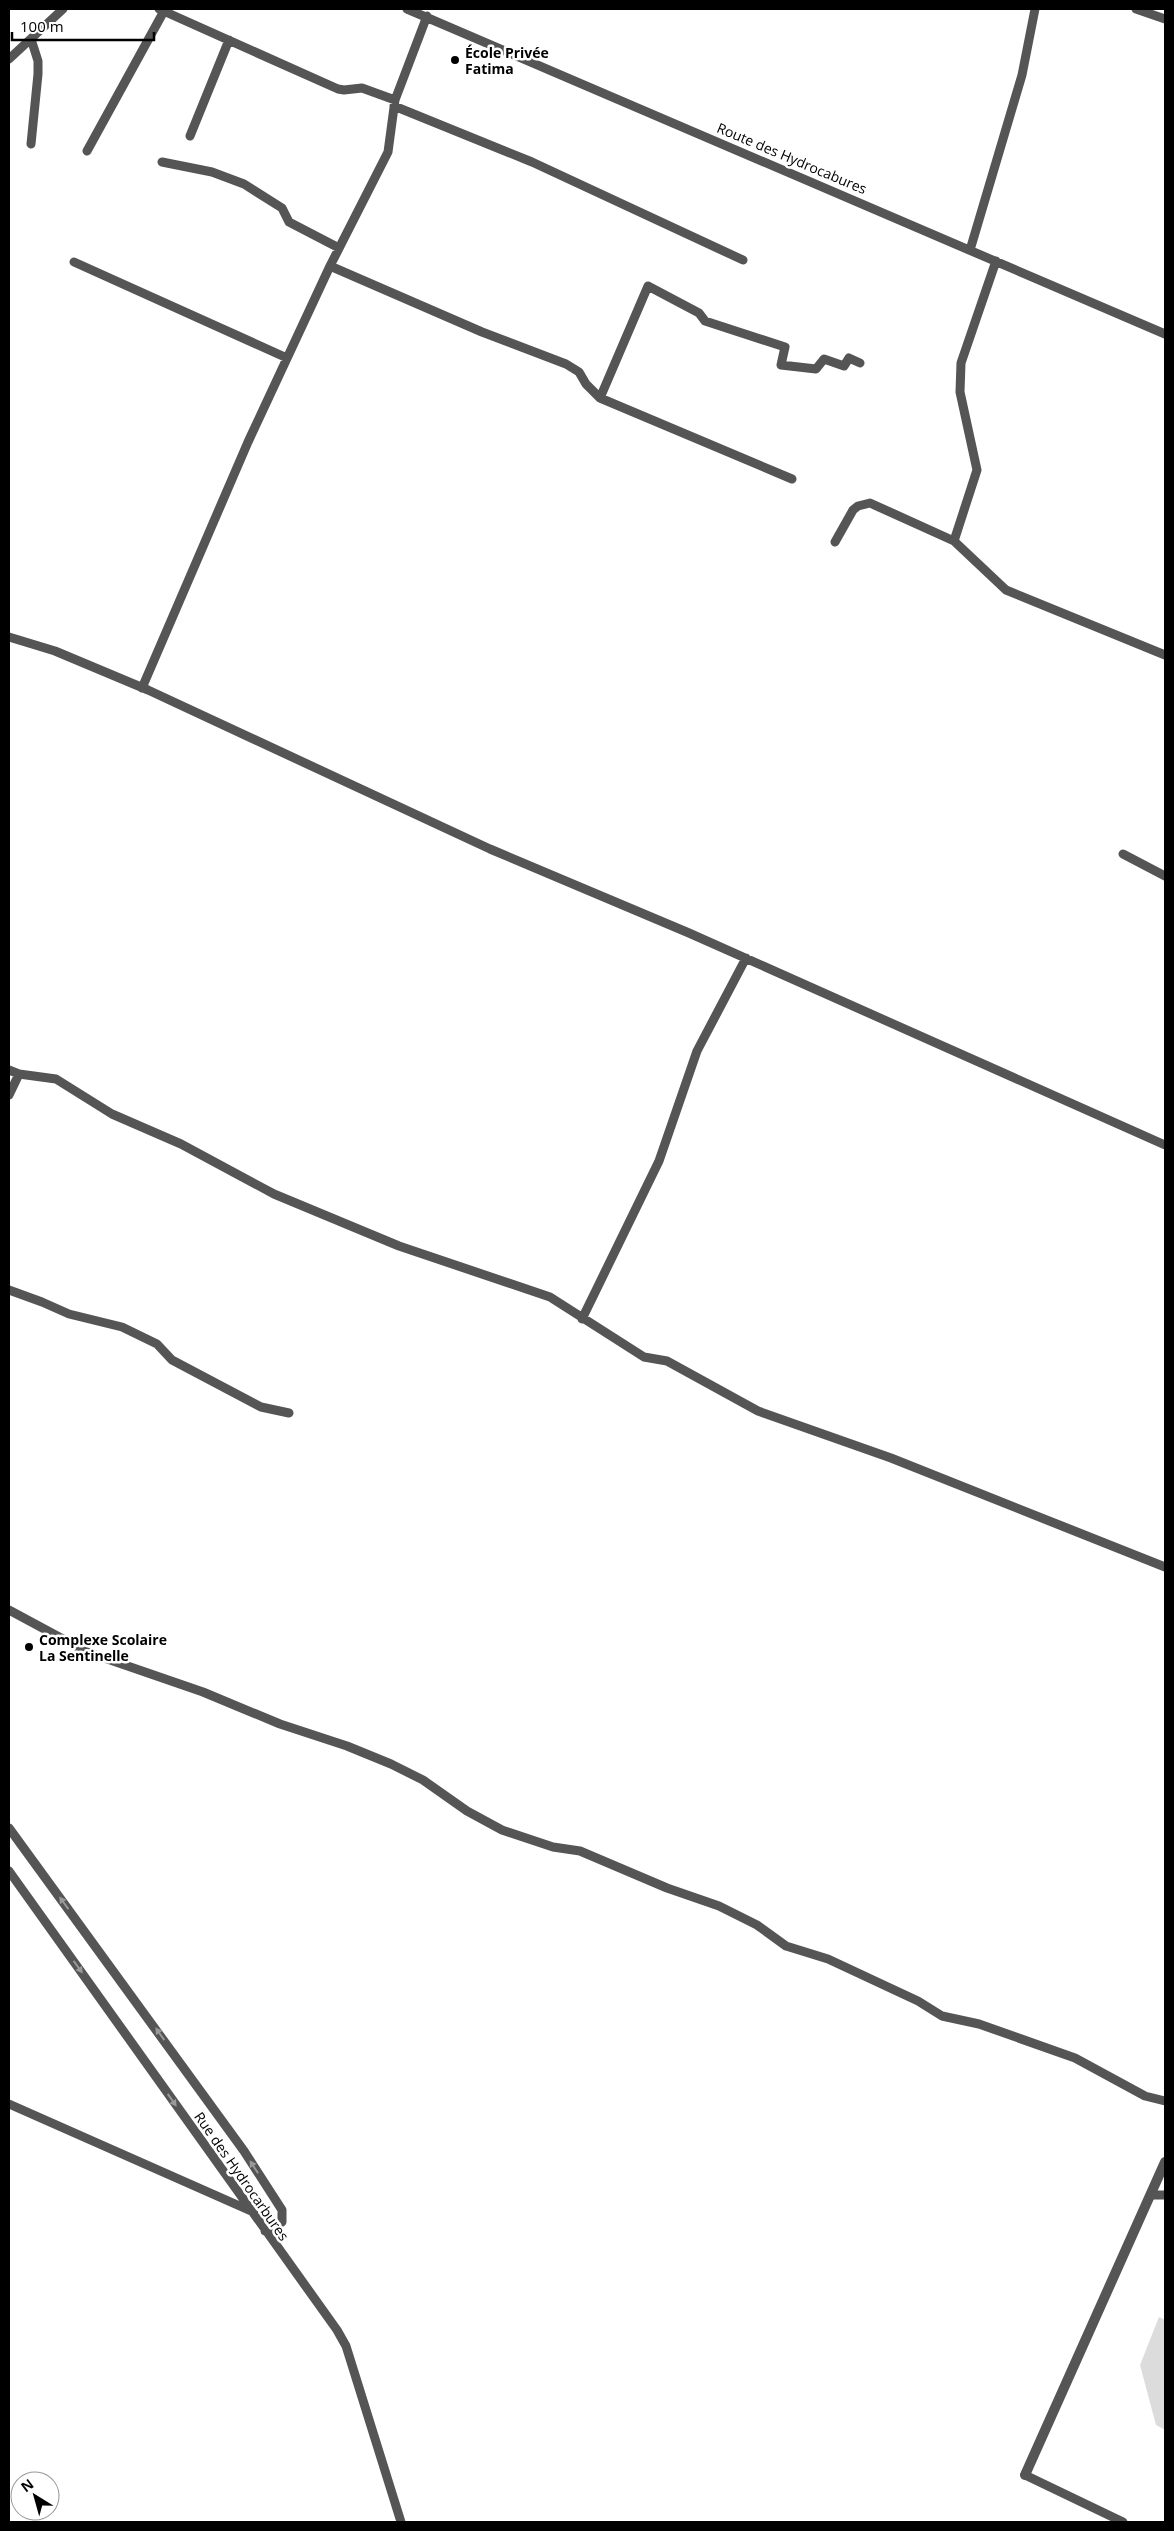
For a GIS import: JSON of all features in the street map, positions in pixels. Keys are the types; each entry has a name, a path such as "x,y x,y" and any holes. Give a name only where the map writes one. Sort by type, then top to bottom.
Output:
{"street":[{"path":"9,59 63,9"},
{"name":"Route des Hydrocabures","path":"407,9 1165,334"},
{"path":"970,250 1022,76 1036,9"},
{"path":"1136,9 1165,19"},
{"path":"87,151 161,10 338,89 362,88 532,162 743,260"},
{"path":"142,688 220,502 330,266 388,152 395,103 427,16"},
{"path":"30,39 38,61 31,144"},
{"path":"190,136 229,40"},
{"path":"162,162 212,172 244,184 282,208 289,222 339,248"},
{"path":"954,541 977,470 960,392 961,363 996,261"},
{"path":"74,262 287,358"},
{"path":"330,266 482,332 566,364 579,372 586,384 600,398 792,479"},
{"path":"600,398 648,286 699,313 705,321 785,347 781,365 816,368 824,359 844,366 849,358 860,363"},
{"path":"834,542 853,510 858,506 870,503 954,541 1006,590 1165,655"},
{"path":"9,637 55,651 142,688 490,848 746,958 1165,1145"},
{"path":"1123,854 1165,876"},
{"path":"582,1319 660,1161 697,1051 746,958"},
{"path":"9,1070 19,1074 56,1079 112,1114 181,1144 274,1194 398,1246 550,1297 644,1357 667,1361 758,1411 891,1458 1165,1567"},
{"path":"9,1095 19,1074"},
{"path":"9,1290 69,1314 122,1327 157,1344 172,1360 253,1403 261,1407 289,1413"},
{"path":"9,1610 87,1652 203,1692 280,1724 347,1746 391,1764 423,1780 467,1811 502,1830 553,1847 580,1851 667,1888 719,1906 757,1925 786,1946 828,1959 918,2001 942,2016 979,2024 1074,2058 1145,2096 1165,2101"},
{"path":"9,1828 244,2151 282,2210 282,2222 265,2231"},
{"name":"Rue des Hydrocarbures","path":"9,1871 346,2346 401,2522"},
{"path":"9,2104 251,2212"},
{"path":"1123,2522 1025,2475 1072,2366 1165,2162"},
{"path":"1151,2195 1165,2195"}],"shaded area":[{"path":"1159,2317 1165,2320 1165,2430 1156,2425 1140,2365"}],"place":[{"name":"École Privée Fatima","path":"455,60"},
{"name":"Complexe Scolaire La Sentinelle","path":"29,1647"}]}
